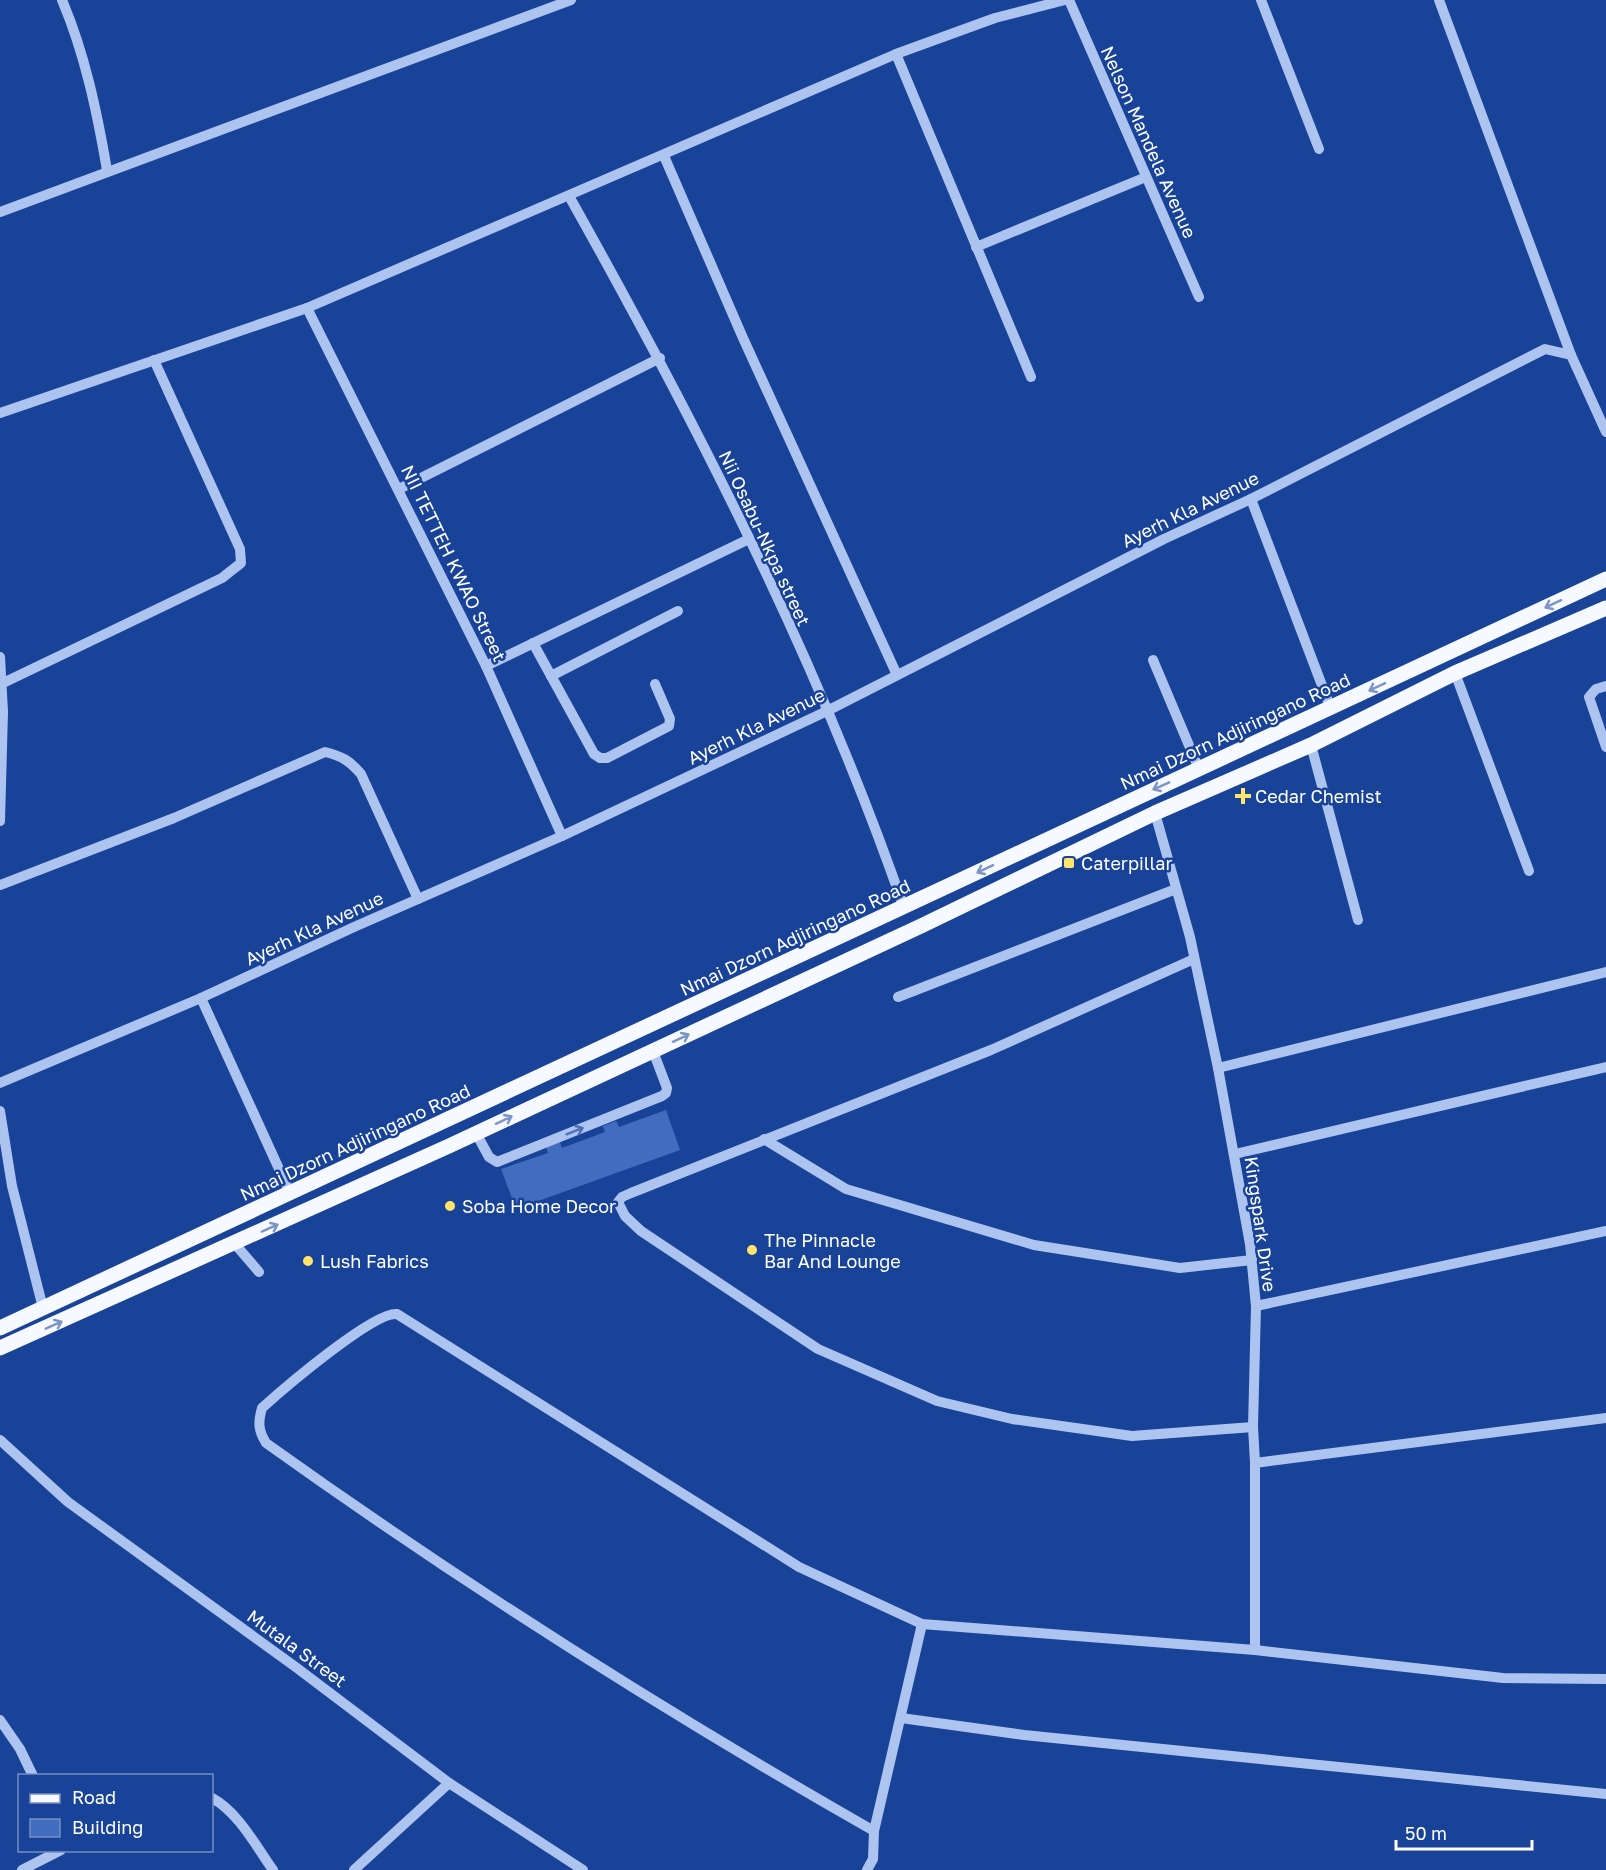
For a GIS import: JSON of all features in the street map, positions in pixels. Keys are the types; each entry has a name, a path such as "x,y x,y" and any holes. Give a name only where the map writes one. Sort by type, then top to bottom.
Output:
{"main road":[{"name":"Nmai Dzorn Adjiringano Road","path":"0,1328 1606,579"},
{"path":"0,1348 449,1146 911,931 1155,813 1311,745 1455,673 1606,609"},
{"path":"437,1126 449,1146"}],"street":[{"path":"62,0 74,29 95,106 107,170"},
{"path":"0,212 107,170 571,0"},
{"path":"0,413 308,308 896,54 995,18 1067,0"},
{"name":"Nelson Mandela Avenue","path":"1067,0 1199,297"},
{"path":"1261,0 1320,149"},
{"path":"1439,0 1571,355 1606,432"},
{"path":"896,54 1031,377"},
{"path":"664,156 743,338 897,675"},
{"path":"976,247 1146,177"},
{"name":"Nii Osabu-Nkpa street","path":"569,196 660,358 749,539 867,802 904,908"},
{"name":"NII TETTEH KWAO Street","path":"308,308 486,666 562,836"},
{"name":"Ayerh Kla Avenue","path":"0,1083 201,998 562,836 827,711 1164,539 1251,499 1545,349 1571,355"},
{"path":"399,489 660,358"},
{"path":"3,683 222,578 240,563 240,549 154,360"},
{"path":"1251,499 1331,709"},
{"path":"486,666 749,539"},
{"path":"551,676 678,611"},
{"path":"533,643 594,754 600,758 607,758 669,726 670,719 655,684"},
{"path":"0,657 3,683 0,821"},
{"path":"1153,660 1199,769"},
{"path":"1455,673 1529,871"},
{"path":"1606,686 1596,689 1589,697 1606,747"},
{"path":"1311,745 1358,920"},
{"path":"0,885 174,818 326,752 341,755 352,762 361,774 418,899"},
{"name":"Kingspark Drive","path":"1155,813 1194,959 1218,1068 1252,1260 1256,1306 1253,1427 1255,1650"},
{"path":"898,997 1176,889"},
{"path":"1194,959 991,1050 764,1139 622,1197 618,1202 621,1210 641,1231 818,1349 937,1401 1012,1419 1132,1436 1253,1427"},
{"path":"1218,1068 1606,972"},
{"path":"201,998 290,1193"},
{"path":"476,1133 489,1156 497,1162 662,1096 666,1093 667,1088 652,1051"},
{"path":"1235,1154 1606,1067"},
{"path":"0,1111 12,1186 44,1308"},
{"path":"764,1139 846,1189 1034,1245 1180,1268 1252,1260"},
{"path":"1256,1306 1606,1231 1606,1242"},
{"path":"235,1244 259,1272"},
{"path":"874,1831 569,1648 356,1507 266,1443 259,1427 262,1408 327,1355 385,1315 397,1314 800,1567 922,1624 1255,1650 1503,1678 1606,1679"},
{"path":"1255,1463 1606,1418"},
{"name":"Mutala Street","path":"0,1440 68,1502 297,1668 449,1783 583,1870"},
{"path":"867,1870 873,1859 874,1831 922,1624"},
{"path":"901,1718 1036,1736 1606,1794"},
{"path":"0,1720 20,1749 32,1774"},
{"path":"354,1870 449,1783"},
{"path":"213,1799 219,1802 246,1832 273,1870"},
{"path":"22,1870 58,1852"}],"building":[{"path":"666,1110 680,1150 516,1209 501,1169 548,1153 546,1147 560,1142 562,1148 605,1132 603,1126 616,1121 619,1127"}],"place":[{"name":"Cedar Chemist","path":"1243,796"},
{"name":"Caterpillar","path":"1069,863"},
{"name":"Soba Home Decor","path":"450,1206"},
{"name":"The Pinnacle Bar And Lounge","path":"752,1250"},
{"name":"Lush Fabrics","path":"308,1261"}]}
